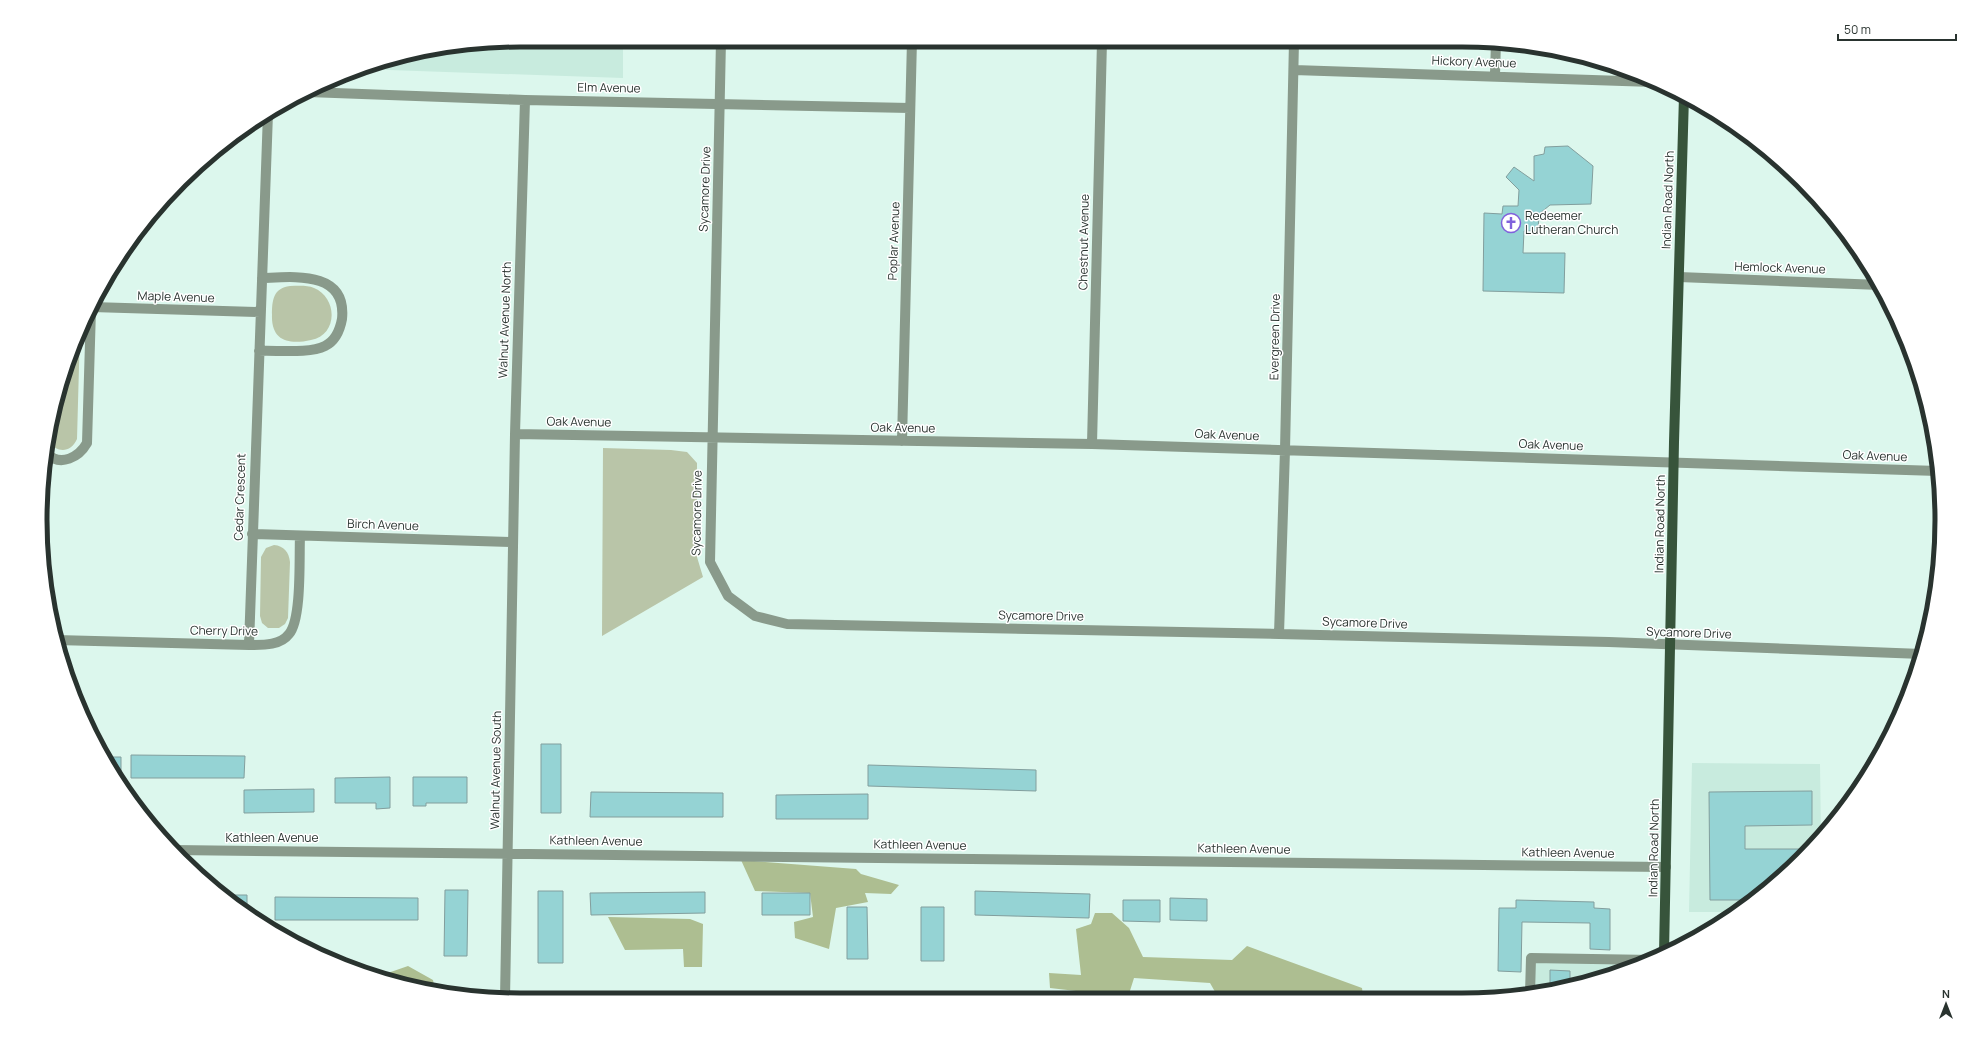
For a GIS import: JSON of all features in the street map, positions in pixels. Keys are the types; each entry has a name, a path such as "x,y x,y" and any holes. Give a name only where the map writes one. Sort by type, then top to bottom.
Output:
{"main road":[{"name":"Indian Road North","path":"1664,947 1674,462 1684,102"}],"street":[{"name":"Sycamore Drive","path":"721,47 711,437 710,562 728,596 755,616 787,624 1610,642 1671,646 1915,654"},
{"name":"Poplar Avenue","path":"902,441 912,47"},
{"name":"Chestnut Avenue","path":"1092,444 1102,47"},
{"name":"Evergreen Drive","path":"1279,634 1285,450 1294,47"},
{"path":"1495,75 1496,48"},
{"name":"Hickory Avenue","path":"1294,70 1495,75 1639,81"},
{"name":"Elm Avenue","path":"319,92 525,100 910,108"},
{"name":"Walnut Avenue North","path":"512,542 525,100"},
{"name":"Cedar Crescent","path":"249,645 268,120"},
{"path":"259,350 304,350 324,347 335,338 341,321 342,311 336,292 329,285 320,280 298,277 262,278"},
{"name":"Hemlock Avenue","path":"1679,277 1872,285"},
{"name":"Maple Avenue","path":"97,308 260,312"},
{"name":"Maple Avenue","path":"51,458 67,460 79,453 87,443 92,321"},
{"name":"Oak Avenue","path":"515,434 1092,444 1932,471"},
{"name":"Birch Avenue","path":"252,534 512,542"},
{"name":"Cherry Drive","path":"63,640 249,645 267,645 281,641 290,634 297,610 300,536"},
{"name":"Walnut Avenue South","path":"505,993 512,542"},
{"name":"Kathleen Avenue","path":"182,850 1666,867"},
{"path":"1530,988 1531,958 1636,960"}],"shaded area":[{"path":"623,47 623,78 376,70 428,56 489,48"},
{"path":"290,286 305,286 314,288 322,293 327,300 331,308 332,316 326,331 320,337 295,342 283,339 278,336 275,331 272,324 273,300 280,289"},
{"path":"79,348 77,439 68,449 60,450 53,446 63,398"},
{"path":"603,448 671,450 687,452 697,463 697,557 703,577 602,636"},
{"path":"274,545 283,548 287,552 290,562 288,618 285,624 279,628 268,628 262,623 260,616 261,557 266,548"},
{"path":"1692,763 1820,764 1821,828 1818,832 1774,876 1726,912 1689,912"},
{"path":"1534,959 1630,961 1614,968 1584,977 1533,987"}],"green space":[{"path":"741,860 856,869 861,874 899,885 891,894 865,893 868,902 836,908 829,949 795,938 794,922 813,917 810,893 755,891"},
{"path":"1095,913 1112,913 1129,928 1143,957 1232,960 1247,946 1362,988 1363,993 1216,993 1210,983 1134,978 1129,993 1093,993 1050,988 1049,973 1081,975 1076,929 1091,924"},
{"path":"608,917 690,919 703,924 702,967 684,967 683,949 625,950"},
{"path":"408,966 433,980 434,985 398,977 386,974"}],"building":[{"name":"Redeemer Lutheran Church","path":"1568,146 1593,166 1591,204 1550,205 1539,214 1538,231 1524,231 1523,253 1565,253 1564,293 1483,291 1484,213 1502,214 1503,206 1518,206 1519,190 1506,177 1514,167 1534,181 1534,156 1544,154 1545,147"},
{"path":"541,744 561,744 561,813 541,813"},
{"path":"131,755 245,756 244,778 131,778"},
{"path":"111,757 121,757 121,773"},
{"path":"868,765 1036,770 1036,791 868,786"},
{"path":"390,777 390,808 376,809 376,803 335,803 335,778"},
{"path":"413,777 467,777 467,803 426,803 426,806 413,806"},
{"path":"314,789 314,812 244,813 244,790"},
{"path":"1812,791 1812,825 1745,826 1745,849 1801,849 1774,876 1743,900 1710,900 1709,792"},
{"path":"591,792 723,793 723,817 590,817"},
{"path":"868,794 868,819 776,819 776,795"},
{"path":"445,890 468,890 467,956 444,956"},
{"path":"538,891 563,891 563,963 538,963"},
{"path":"975,891 1090,894 1089,918 975,915"},
{"path":"705,892 705,913 591,915 590,893"},
{"path":"762,893 810,893 810,915 762,915"},
{"path":"232,895 247,895 247,906"},
{"path":"275,897 418,898 418,920 275,920"},
{"path":"1170,898 1207,899 1207,921 1170,920"},
{"path":"1123,900 1160,900 1160,922 1123,921"},
{"path":"1516,900 1594,902 1594,908 1610,909 1610,950 1590,949 1590,923 1522,922 1521,972 1498,971 1499,908 1516,908"},
{"path":"847,907 867,907 868,959 847,959"},
{"path":"921,907 944,907 944,961 921,961"},
{"path":"1550,970 1570,971 1570,980 1550,985"}],"place":[{"name":"Redeemer Lutheran Church","path":"1511,223"}]}
